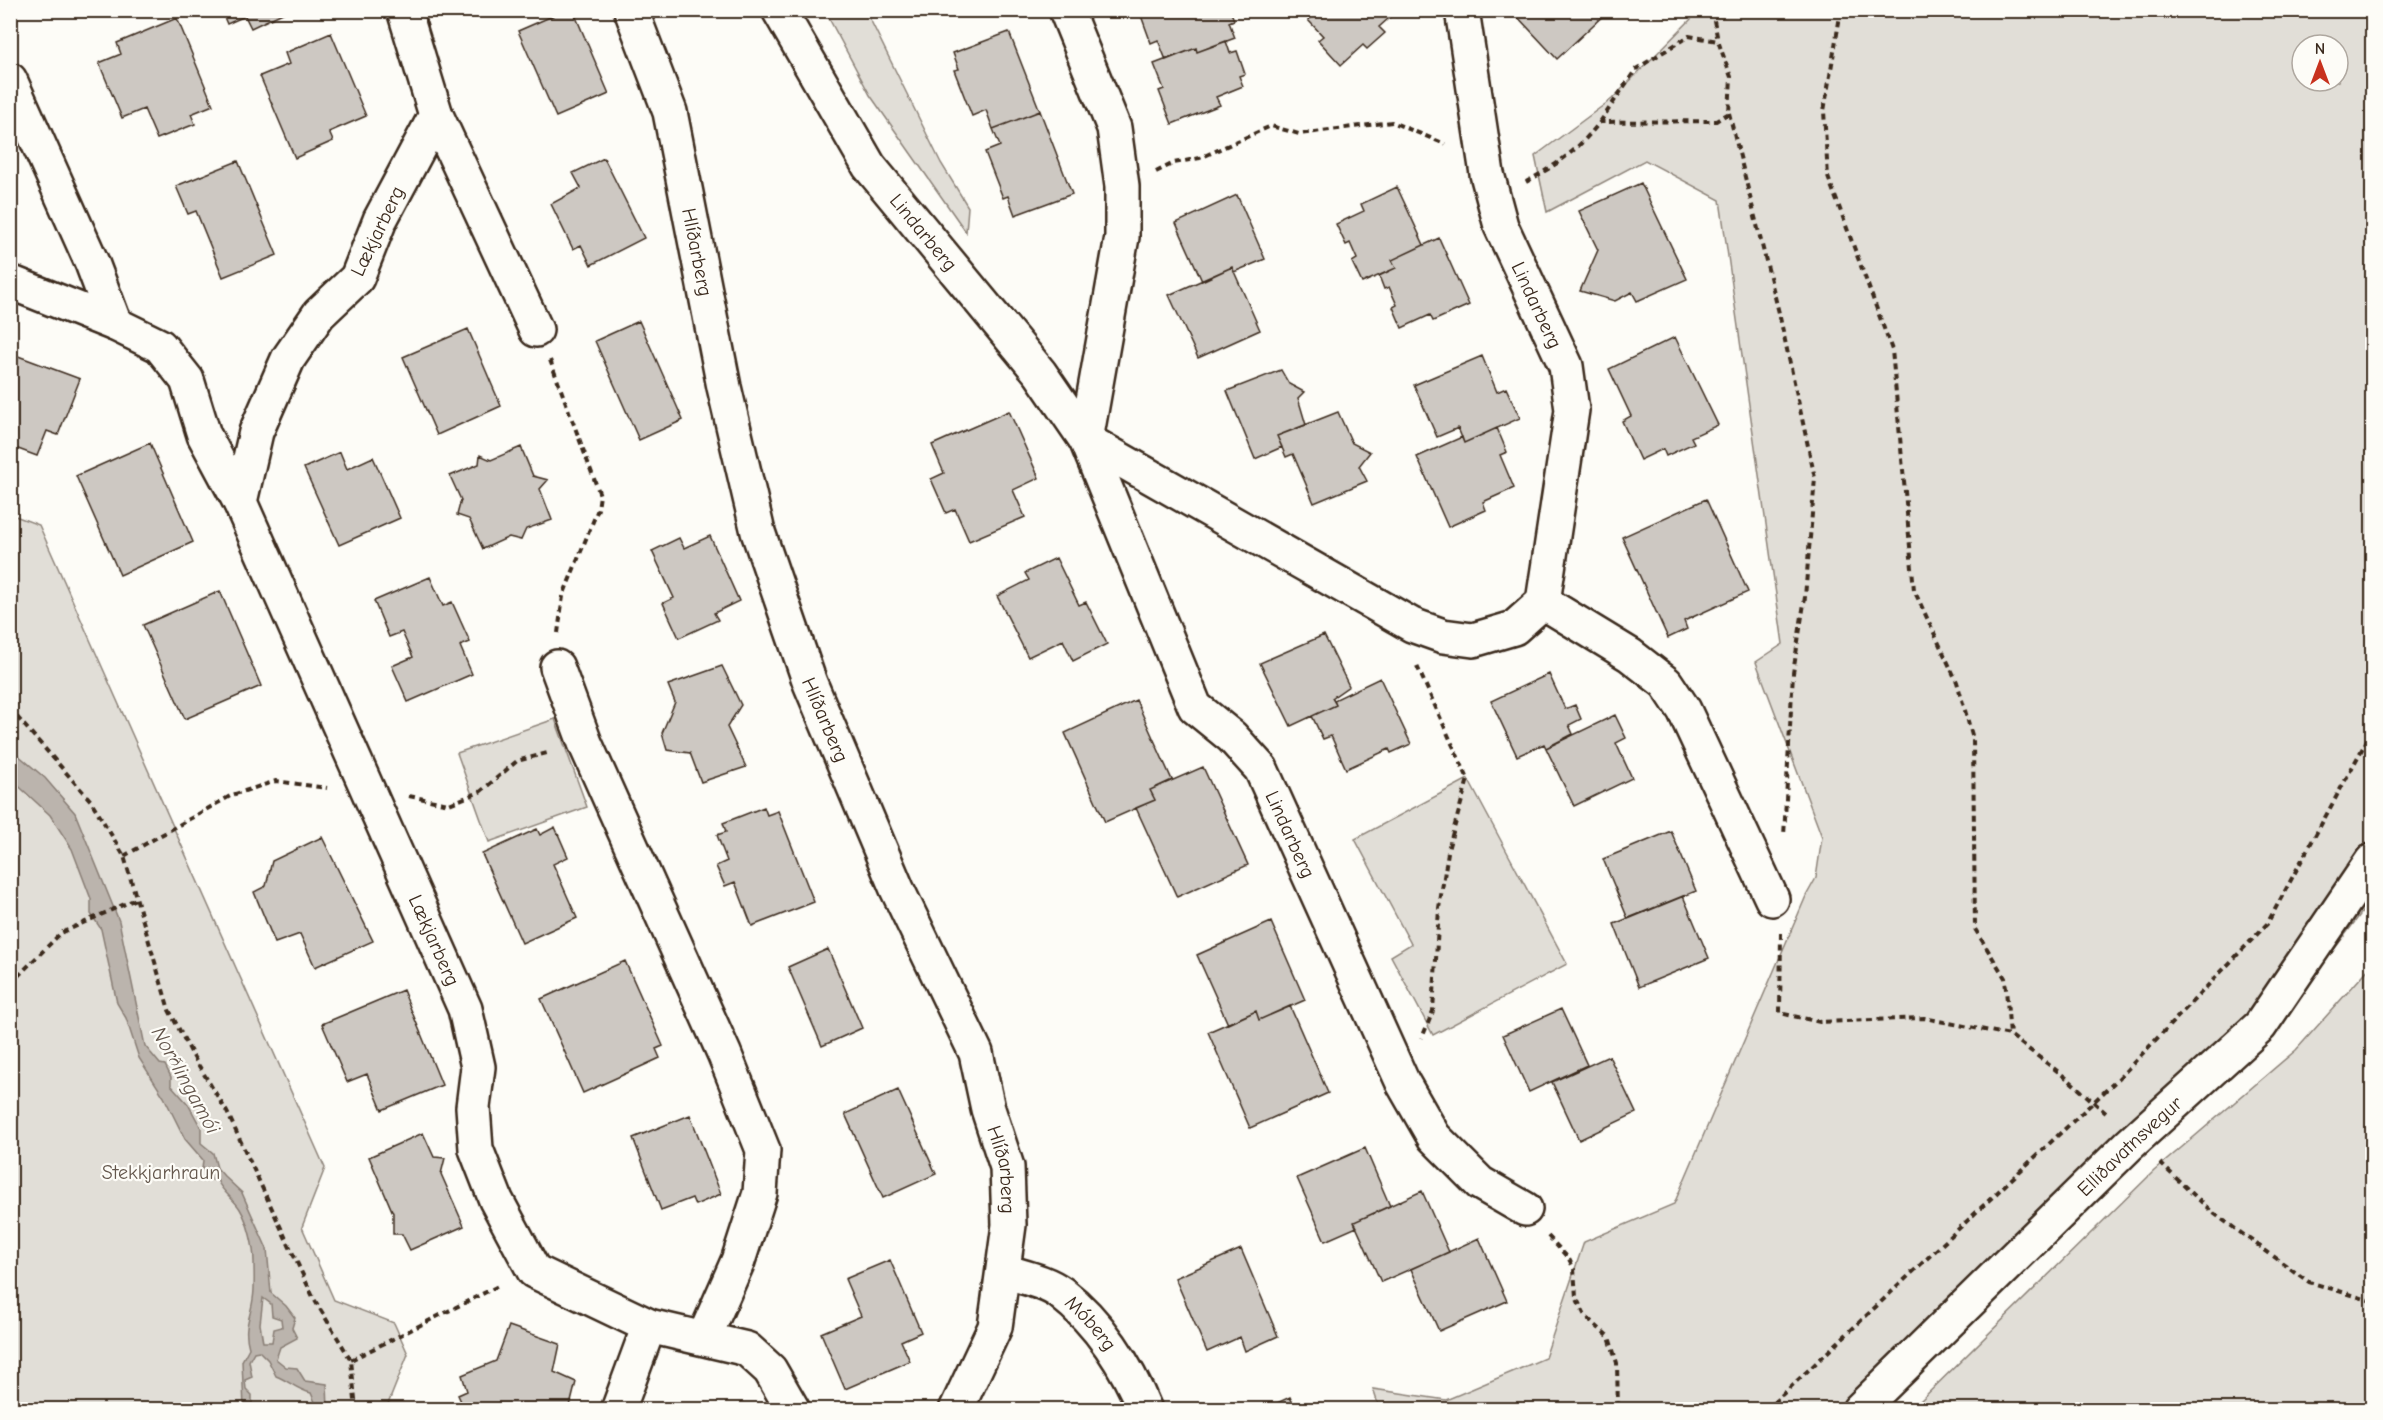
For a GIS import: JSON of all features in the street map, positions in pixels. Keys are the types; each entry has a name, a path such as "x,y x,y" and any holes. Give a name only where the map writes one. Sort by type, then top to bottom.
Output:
{"street":[{"path":"404,10 436,115 536,330"},
{"name":"Hlíðarberg","path":"631,10 670,112 724,387 758,532 814,693 897,889 976,1053 988,1109 1007,1167 1009,1225 995,1327 956,1410"},
{"name":"Lindarberg","path":"779,10 870,166 1040,373 1086,440 1195,707 1232,737 1261,769 1403,1083 1434,1137 1480,1183 1525,1209"},
{"path":"1066,10 1114,128 1122,186 1122,237 1086,440"},
{"name":"Lindarberg","path":"1086,440 1395,616 1443,636 1473,640 1514,628 1543,602 1572,410 1566,366 1501,226 1490,187 1462,10"},
{"path":"10,80 93,263 115,324"},
{"name":"Lækjarberg","path":"240,502 256,432 288,359 319,314 357,278 380,220 436,115"},
{"name":"Lækjarberg","path":"10,282 115,324 160,346 187,380 204,435 240,502 384,795 465,1009 478,1067 473,1107 476,1149 496,1200 534,1271"},
{"path":"1543,602 1630,655 1666,683 1684,710 1777,910"},
{"path":"557,667 585,743 724,1053 763,1150 760,1193 738,1261 704,1338"},
{"name":"Elliðavatnsvegur","path":"1859,1410 2135,1140 2260,1026 2373,861"},
{"path":"534,1271 649,1326 747,1349 770,1370 793,1410"},
{"name":"Móberg","path":"1004,1271 1046,1285 1068,1300 1105,1337 1137,1390 1145,1410"},
{"path":"618,1410 649,1326"}],"path":[{"path":"1712,10 1718,41 1731,77 1729,113 1779,314 1815,478 1805,597 1793,673 1784,838"},
{"path":"1840,10 1824,111 1828,177 1892,350 1914,590 1957,682 1973,740 1975,929 2005,978 2010,1035"},
{"path":"1122,186 1174,163 1200,158 1271,126 1299,134 1392,122 1448,145 1490,187 1562,161 1582,146 1636,69 1689,36 1718,41"},
{"path":"1600,122 1716,121 1729,113"},
{"path":"536,330 548,355 600,495 598,509 559,611 557,667"},
{"path":"1395,616 1468,779 1449,846 1439,908 1432,1011 1403,1083"},
{"path":"10,709 91,801 124,856 162,987 177,1029 227,1112 310,1290 328,1325 351,1360 356,1410"},
{"path":"1766,1410 2094,1102 2267,924 2373,731"},
{"path":"124,856 232,795 276,781 449,804 480,792 517,761"},
{"path":"10,984 61,933 138,898"},
{"path":"1777,910 1780,1013 1820,1022 1924,1018 2010,1035 2094,1102 2212,1212 2309,1282 2373,1301"},
{"path":"1525,1209 1569,1260 1574,1269 1576,1297 1585,1316 1609,1337 1617,1363 1618,1410"},
{"path":"351,1360 416,1326 534,1271"}],"green space":[{"path":"825,11 866,11 941,163 968,207 966,232 870,95"},
{"path":"1693,11 2372,11 2372,899 2299,996 1862,1409 1380,1410 1373,1389 1446,1400 1545,1358 1584,1242 1674,1204 1806,896 1816,878 1822,837 1756,662 1783,644 1720,200 1645,160 1547,212 1535,156 1612,99 1694,16"},
{"name":"Stekkjarhraun","path":"10,514 39,525 325,1168 302,1227 334,1300 394,1323 408,1354 386,1409 11,1409"},
{"path":"555,719 587,807 489,842 457,753"},
{"path":"1468,779 1567,964 1433,1035 1391,956 1411,944 1355,839"},
{"path":"2372,965 2372,1409 1912,1409 2154,1171 2296,1050"}],"shaded area":[{"path":"10,748 45,778 75,813 119,921 145,1046 160,1064 165,1065 171,1077 171,1085 188,1104 201,1128 201,1143 213,1153 217,1168 242,1193 267,1249 271,1293 286,1306 295,1318 292,1328 297,1338 280,1347 276,1359 286,1367 297,1368 305,1381 327,1384 328,1409 318,1409 311,1393 276,1376 268,1360 259,1351 254,1352 249,1361 252,1377 245,1380 246,1389 252,1395 252,1409 244,1408 242,1361 249,1348 247,1328 254,1281 253,1249 246,1221 240,1209 217,1180 212,1180 202,1169 203,1160 185,1139 164,1097 139,1058 126,1018 117,1003 101,929 91,914 91,899 72,849 50,815 11,779","holes":["263,1298 271,1304 272,1316 281,1319 282,1327 274,1329 272,1342 263,1342 260,1324"]}],"building":[{"path":"221,10 289,10 251,28 245,16 227,24"},
{"path":"566,10 573,10 609,94 556,117 518,31"},
{"path":"1139,10 1230,10 1234,20 1229,22 1235,38 1197,52 1196,48 1166,60 1158,40 1151,43"},
{"path":"1319,10 1398,10 1379,27 1385,33 1367,49 1363,45 1341,65 1318,40 1323,36 1308,20"},
{"path":"1519,10 1609,10 1557,59 1515,14"},
{"path":"177,18 213,105 191,114 195,124 157,139 144,109 122,118 99,63 121,54 117,43"},
{"path":"1009,32 1040,111 993,129 986,110 972,116 954,70 959,69 953,53"},
{"path":"331,33 366,116 329,132 333,141 295,158 260,76 289,64 285,53"},
{"path":"1226,41 1230,53 1237,51 1245,74 1239,76 1243,86 1216,97 1220,105 1172,124 1159,91 1164,89 1154,64 1196,48 1197,52"},
{"path":"1040,111 1072,194 1015,215 1008,196 1003,198 985,152 1000,146 993,129"},
{"path":"604,158 644,238 591,265 581,245 573,249 551,204 581,188 573,173"},
{"path":"238,161 277,255 223,277 196,211 188,214 176,186"},
{"path":"1641,183 1687,279 1637,301 1632,292 1615,301 1580,291 1598,250 1579,211"},
{"path":"1397,187 1424,245 1392,260 1396,268 1362,283 1352,262 1357,259 1350,243 1346,245 1336,224 1364,211 1361,204"},
{"path":"1237,195 1265,259 1234,272 1232,267 1202,281 1176,223"},
{"path":"1439,238 1469,305 1433,321 1430,315 1402,328 1393,307 1397,305 1389,287 1384,289 1379,276 1396,268 1392,260"},
{"path":"1232,267 1260,330 1198,358 1169,295"},
{"path":"639,321 683,420 639,440 595,341"},
{"path":"468,329 501,406 437,435 403,357"},
{"path":"1675,337 1718,425 1691,437 1694,443 1666,456 1663,449 1640,460 1622,421 1631,416 1609,369"},
{"path":"10,353 80,379 58,435 47,431 37,456 10,446"},
{"path":"1482,356 1497,392 1506,388 1520,418 1464,443 1458,428 1437,437 1414,385"},
{"path":"1281,370 1289,384 1304,392 1298,398 1306,425 1277,436 1282,447 1255,459 1227,391"},
{"path":"1009,411 1039,478 1013,490 1025,517 969,541 955,509 946,513 931,479 944,473 932,445"},
{"path":"1338,412 1352,443 1370,452 1359,466 1367,481 1314,503 1293,454 1286,457 1277,436"},
{"path":"1497,428 1507,452 1500,455 1514,488 1483,502 1486,510 1448,527 1417,457 1462,437 1464,443"},
{"path":"150,443 193,542 120,575 76,476"},
{"path":"521,447 533,476 548,480 540,489 552,520 526,529 521,540 509,537 483,549 469,519 457,515 461,500 450,476 479,464 480,455 491,460"},
{"path":"340,452 347,469 373,457 400,518 339,545 304,468"},
{"path":"1706,499 1748,592 1684,621 1687,629 1668,638 1622,537"},
{"path":"710,536 739,601 714,613 718,620 679,638 663,603 674,598 652,551 679,538 684,548"},
{"path":"1056,558 1079,605 1086,602 1107,644 1073,661 1063,640 1028,657 997,596 1029,580 1025,573"},
{"path":"430,577 443,606 452,602 470,642 460,646 472,674 408,702 392,666 413,657 402,632 389,637 374,601"},
{"path":"220,591 261,686 185,719 143,625"},
{"path":"1324,635 1349,686 1332,698 1336,705 1291,726 1260,663"},
{"path":"722,666 741,705 727,727 746,767 701,782 690,753 667,750 662,733 675,702 668,685"},
{"path":"1549,674 1565,709 1575,705 1581,719 1569,725 1573,734 1546,748 1544,744 1517,756 1491,701"},
{"path":"1380,678 1411,744 1391,753 1389,749 1346,769 1331,736 1323,739 1312,716 1336,705 1334,700"},
{"path":"1136,700 1172,780 1150,790 1155,800 1105,822 1065,733"},
{"path":"1615,715 1626,738 1616,743 1632,778 1574,806 1546,748"},
{"path":"1203,767 1248,865 1177,897 1136,808 1155,800 1150,790"},
{"path":"764,807 767,815 778,811 814,902 752,926 735,882 725,886 716,866 727,861 717,835 726,832 723,823"},
{"path":"555,827 568,857 553,864 577,918 522,943 482,854 537,829 540,835"},
{"path":"1671,831 1696,891 1628,919 1603,859"},
{"path":"322,837 373,941 315,967 300,934 275,943 254,892 266,886 272,861"},
{"path":"1683,896 1709,958 1639,987 1614,924"},
{"path":"1271,922 1305,1000 1259,1020 1256,1011 1228,1024 1197,955"},
{"path":"828,949 862,1028 822,1046 788,967"},
{"path":"625,961 663,1046 656,1049 660,1058 583,1093 541,999"},
{"path":"403,990 442,1085 382,1110 367,1074 347,1082 322,1024"},
{"path":"1290,1006 1328,1093 1250,1128 1208,1032 1256,1011 1259,1020"},
{"path":"1561,1009 1587,1065 1529,1092 1503,1035"},
{"path":"1609,1056 1636,1113 1579,1140 1552,1082"},
{"path":"898,1090 936,1174 883,1198 845,1114"},
{"path":"690,1115 721,1194 695,1205 692,1198 661,1210 633,1138"},
{"path":"423,1133 434,1157 445,1158 441,1174 464,1226 410,1250 402,1234 393,1234 393,1213 369,1157"},
{"path":"1365,1148 1390,1206 1354,1222 1357,1227 1325,1241 1297,1178"},
{"path":"1422,1191 1449,1252 1381,1282 1354,1222"},
{"path":"1479,1238 1507,1301 1439,1331 1411,1269"},
{"path":"1241,1249 1278,1336 1245,1351 1240,1337 1207,1352 1175,1278"},
{"path":"890,1260 921,1332 901,1341 910,1361 845,1389 821,1333 861,1316 845,1279"},
{"path":"509,1326 560,1344 554,1372 576,1382 569,1410 465,1410 458,1395 467,1391 462,1375 496,1361"},
{"path":"1290,1397 1296,1410 1262,1410"}],"water label":[{"name":"Norðlingamói","path":"186,1080"}]}
